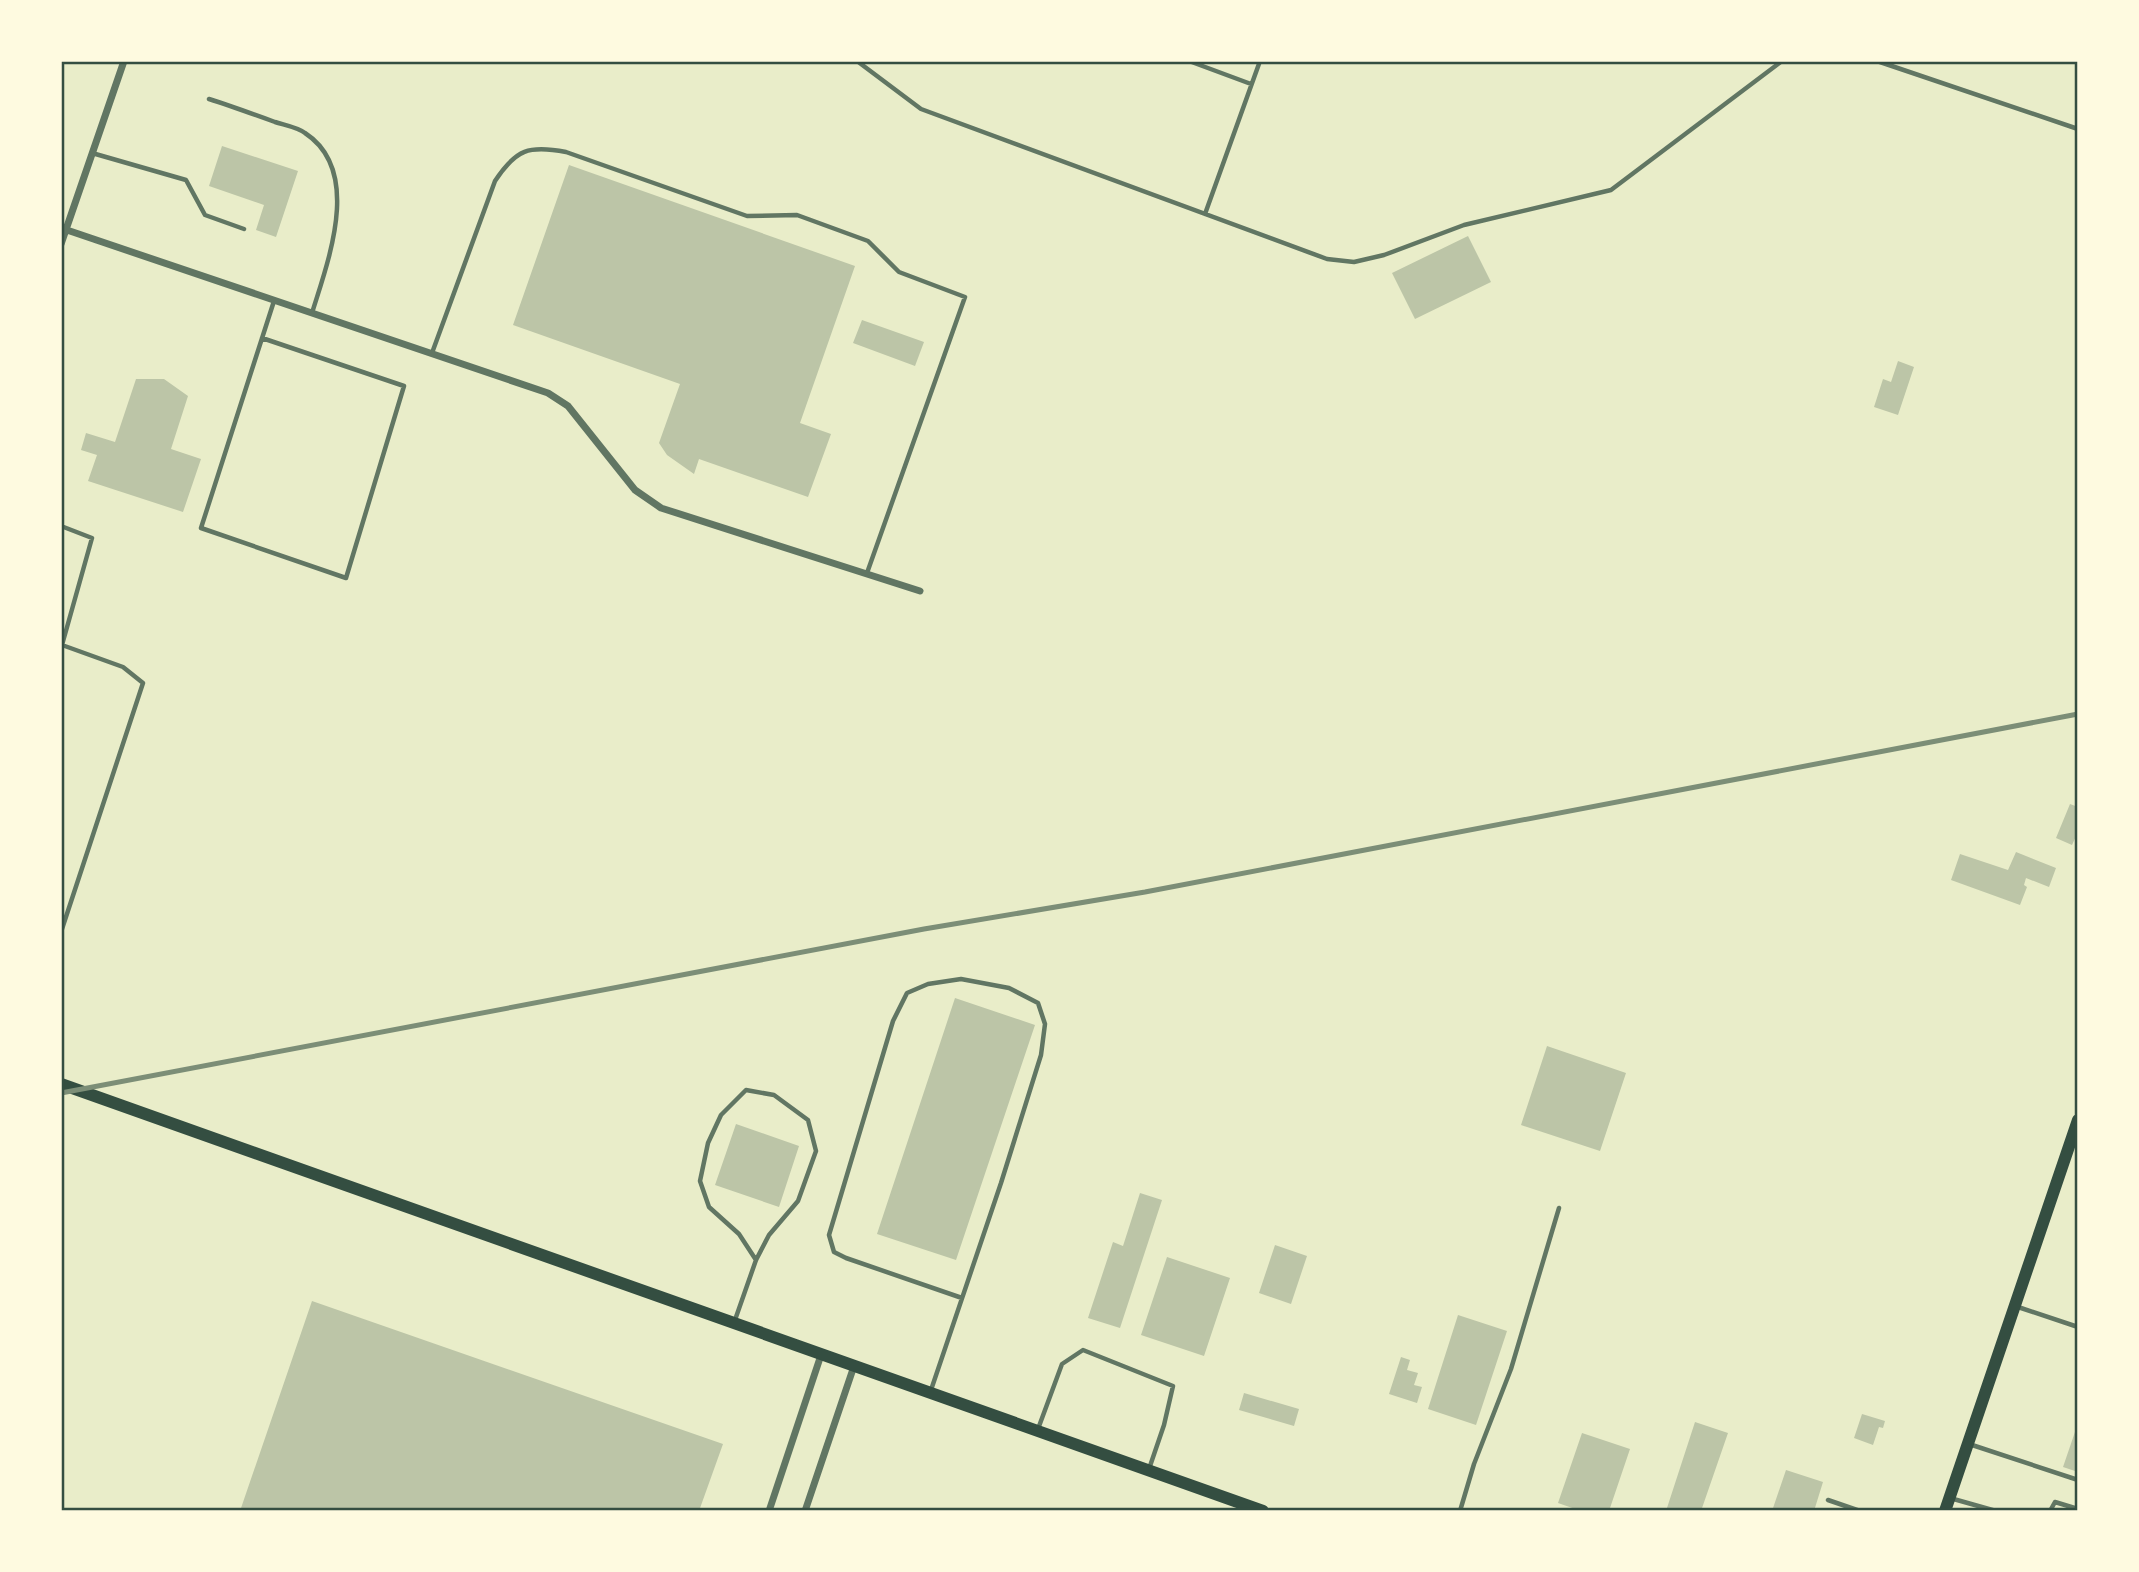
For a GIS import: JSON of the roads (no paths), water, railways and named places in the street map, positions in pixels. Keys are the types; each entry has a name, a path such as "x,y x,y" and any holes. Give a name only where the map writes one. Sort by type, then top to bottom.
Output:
{"main road":[{"path":"61,1084 1264,1511"},
{"path":"1945,1511 2078,1120"}],"street":[{"path":"61,244 124,61"},
{"path":"64,229 548,393 569,406 635,490 661,508 920,591"},
{"path":"769,1511 821,1355"},
{"path":"805,1511 854,1366"}],"lane":[{"path":"857,61 921,109 1326,258 1354,262 1384,255 1464,225 1611,190 1782,61"},
{"path":"1189,61 1251,84"},
{"path":"1205,214 1260,61"},
{"path":"1877,61 2078,129"},
{"path":"209,99 304,132 321,147 335,171 337,200 329,261 312,313"},
{"path":"432,353 495,181 506,164 521,151 542,147 566,152 747,216 797,215 868,241 899,272 965,297 867,573"},
{"path":"92,153 186,180 205,215 244,229"},
{"path":"262,338 404,386 346,578 201,528 274,300"},
{"path":"61,526 92,538 62,645 123,667 143,682 61,932"},
{"path":"930,1393 962,1298 1041,1055 1045,1024 1038,1003 1009,988 961,979 928,984 907,993 893,1021 829,1236 834,1252 846,1258 962,1298"},
{"path":"734,1324 756,1260 769,1235 798,1201 816,1151 808,1120 774,1095 746,1090 721,1115 708,1143 700,1181 709,1207 739,1234 756,1260"},
{"path":"1460,1511 1474,1464 1511,1369 1559,1208"},
{"path":"2014,1305 2078,1327"},
{"path":"1038,1430 1062,1364 1083,1350 1173,1386 1164,1425 1148,1471"},
{"path":"1968,1443 2078,1480"},
{"path":"1950,1497 1996,1511"},
{"path":"1828,1500 1860,1511"},
{"path":"2050,1511 2055,1502 2078,1509"}],"railway":[{"path":"61,1093 924,929 1145,892 2078,714"}]}
